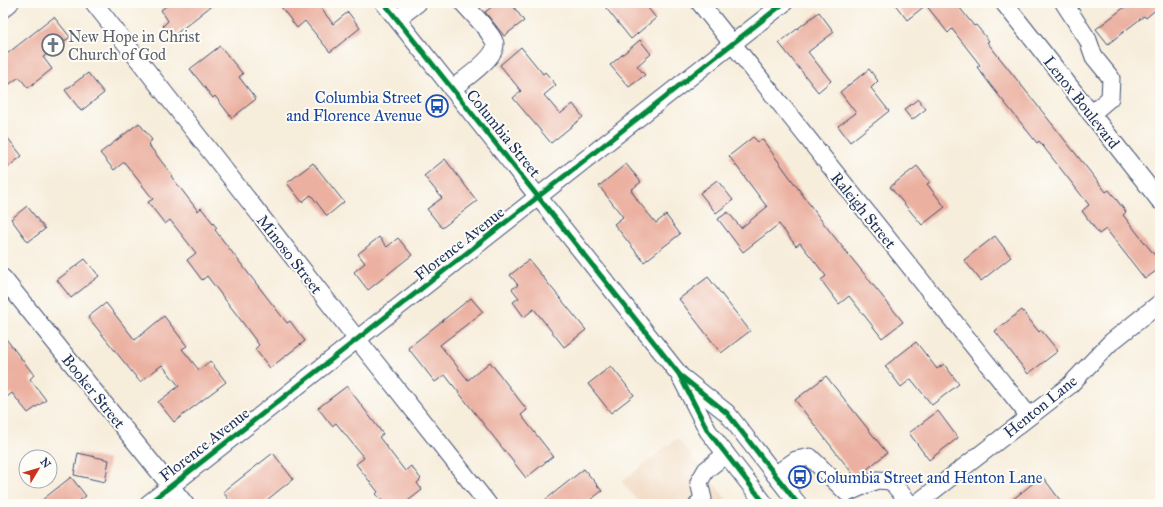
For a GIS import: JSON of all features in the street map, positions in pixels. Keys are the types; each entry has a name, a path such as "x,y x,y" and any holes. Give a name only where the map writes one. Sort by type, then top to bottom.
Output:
{"street":[{"path":"3,8 10,3"},
{"name":"Minoso Street","path":"94,3 488,504"},
{"name":"Columbia Street","path":"384,3 679,374 708,431 765,504"},
{"path":"397,19 418,3"},
{"path":"452,89 492,55 495,45 494,39 485,27 463,3"},
{"name":"Raleigh Street","path":"700,3 1029,416"},
{"name":"Florence Avenue","path":"148,504 539,198 784,3"},
{"path":"1064,3 1088,40 1094,57 1110,78 1110,98 1091,114"},
{"name":"Lenox Boulevard","path":"1009,5 1091,114 1160,201"},
{"name":"Booker Street","path":"3,278 184,504"},
{"name":"Henton Lane","path":"920,502 1069,386 1110,343 1160,303"},
{"name":"Columbia Street","path":"679,374 727,413 798,504"},
{"path":"698,504 703,500 699,482 706,470 726,454"},
{"path":"775,475 796,460 810,457 847,493 878,480 891,481 920,502"}],"shaded area":[{"path":"677,438 730,504 640,504 622,482"}],"building":[{"path":"170,3 215,3 172,37 163,26 168,21 161,10"},
{"path":"278,3 317,3 333,24 348,12 360,28 330,52 305,21 297,28"},
{"path":"497,3 511,3 524,21 504,36 485,12"},
{"path":"602,3 644,3 656,18 631,39"},
{"path":"894,3 956,3 974,26 976,25 989,41 987,42 1106,192 1109,190 1126,212 1123,215 1160,262 1160,268 1145,279 1106,229 1099,234 1082,211 1089,205 1039,141 1037,143 992,87 977,67 980,65 952,29 948,33 926,5 907,20"},
{"path":"1130,3 1160,3 1160,6 1146,18 1144,16 1108,44 1096,29"},
{"path":"819,12 834,32 808,52 831,81 818,92 779,43"},
{"path":"54,17 70,37 43,57 52,69 28,88 19,77 3,89 3,57"},
{"path":"640,40 651,54 637,66 645,75 629,87 610,65"},
{"path":"220,46 243,74 239,77 256,99 232,118 215,96 213,98 190,69"},
{"path":"521,47 543,74 545,72 556,85 544,95 560,114 573,104 583,117 551,143 513,98 521,91 500,65"},
{"path":"869,69 878,81 871,88 889,111 850,142 838,126 856,113 840,92"},
{"path":"88,73 104,93 81,111 65,90"},
{"path":"918,99 926,109 912,120 904,110"},
{"path":"139,123 152,140 148,144 172,175 171,176 198,211 201,208 217,228 215,230 287,323 290,321 305,341 270,368 255,349 259,345 237,315 207,276 202,280 187,260 196,253 170,220 165,224 148,202 153,199 124,162 114,170 100,153"},
{"path":"3,132 22,156 3,171"},
{"path":"753,137 758,142 762,139 824,224 903,322 882,338 849,296 839,304 821,280 826,276 800,243 796,246 779,224 743,252 718,219 728,212 741,228 767,207 729,156"},
{"path":"445,159 477,201 442,228 427,209 442,198 424,176"},
{"path":"313,163 344,202 327,216 311,195 302,202 287,183"},
{"path":"626,164 641,182 631,190 638,201 656,223 666,215 680,234 644,262 614,224 623,217 599,186"},
{"path":"917,166 930,182 927,184 945,207 922,225 890,187"},
{"path":"717,180 733,200 716,213 700,193"},
{"path":"27,206 45,229 28,242 11,219"},
{"path":"995,236 1011,257 981,281 964,260"},
{"path":"379,237 387,247 398,238 412,255 368,290 354,272 365,263 358,254"},
{"path":"85,259 99,276 71,298 57,280"},
{"path":"529,260 586,330 564,347 534,309 524,317 513,302 519,298 512,289 518,285 510,275"},
{"path":"708,277 750,331 721,353 679,299"},
{"path":"471,298 483,312 440,345 468,380 490,362 527,410 521,415 553,456 526,478 445,375 435,382 408,348"},
{"path":"106,303 135,340 164,316 187,346 182,349 199,370 210,361 226,382 174,422 158,402 179,386 162,365 140,382 88,317"},
{"path":"1022,310 1039,332 1041,330 1058,351 1028,374 995,331"},
{"path":"3,335 34,375 30,379 46,400 28,413 12,393 3,400"},
{"path":"916,342 937,369 944,364 959,384 932,405 911,379 901,387 885,366"},
{"path":"611,366 634,395 611,413 588,384"},
{"path":"826,376 887,453 856,478 795,400"},
{"path":"347,386 383,434 379,437 405,471 411,466 421,479 417,483 422,490 404,504 385,504 376,494 378,492 356,464 364,458 336,423 332,426 318,408"},
{"path":"938,411 958,438 929,460 909,433"},
{"path":"78,453 109,460 105,482 74,475"},
{"path":"273,453 293,479 262,504 232,504 223,492"},
{"path":"584,469 602,491 585,504 540,504"},
{"path":"1042,476 1063,504 1007,504"},
{"path":"71,477 86,496 75,504 37,504 56,489 58,489 58,487"}],"cycle path":[{"path":"384,3 679,374 708,431 765,504"},
{"path":"148,504 784,3"},
{"path":"681,376 727,413 798,504"}],"place":[{"name":"New Hope in Christ Church of God","path":"53,45"},
{"name":"Columbia Street and Florence Avenue","path":"437,106"},
{"name":"Columbia Street and Henton Lane","path":"800,477"}]}
